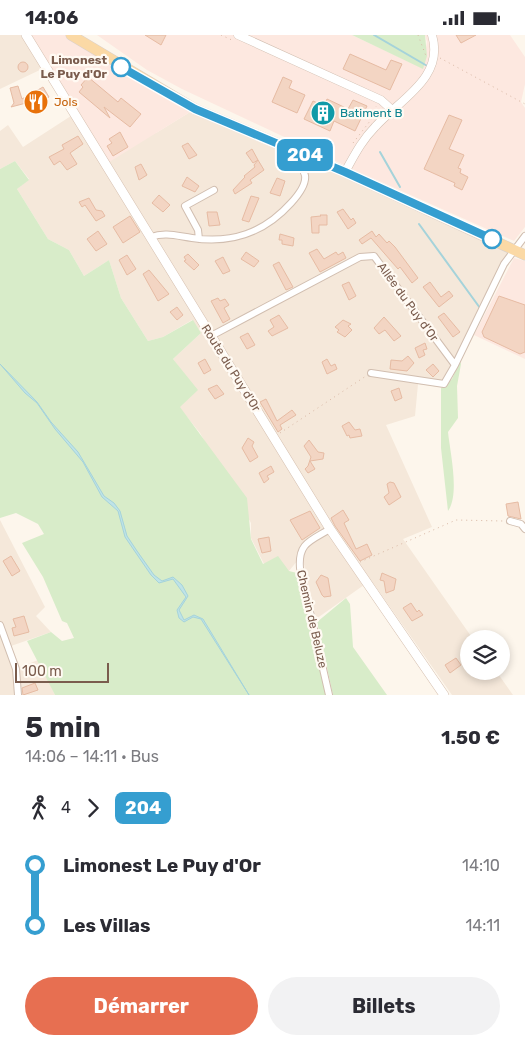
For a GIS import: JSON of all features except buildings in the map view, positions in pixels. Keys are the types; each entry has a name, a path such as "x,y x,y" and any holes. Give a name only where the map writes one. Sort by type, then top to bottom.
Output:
{"main road":[{"name":"Route du Puy d'Or","path":"26,35 330,529 444,695"},
{"path":"71,35 195,109 345,172 520,253"},
{"path":"81,35 93,48"}],"street":[{"path":"345,172 356,150 391,109 420,85 434,59 432,35"},
{"path":"238,39 381,99 391,109"},
{"path":"151,237 161,233 199,239 233,239 250,234 268,225 295,199 304,183 305,172 300,164 287,157 273,141"},
{"path":"199,239 198,230 185,206 214,190"},
{"path":"371,373 444,384 504,264 520,253 525,236"},
{"name":"Allée du Puy d'Or","path":"211,336 360,257 374,256 455,365"},
{"path":"510,521 520,524 525,529"},
{"name":"Chemin de Beluze","path":"329,695 298,554 304,545 330,529"},
{"path":"0,625 16,669 18,695"}],"path":[{"path":"221,35 238,39"},
{"path":"418,35 423,43 426,61 441,58 448,61 525,104"},
{"path":"352,146 364,126 377,112 377,107 372,103"},
{"path":"274,437 371,373"},
{"path":"353,565 456,520 510,521"}],"shaded area":[{"path":"0,35 23,35 44,68 0,89"},
{"path":"26,35 71,35 195,109 106,164"},
{"path":"97,35 352,35 422,68 427,42 425,35 510,35 525,57 525,84 521,102 525,108 525,227 514,241 361,173 182,89 147,70"},
{"path":"195,109 516,251 504,264 455,365 447,388 418,384 415,416 386,425 432,527 403,539 467,630 460,630 460,680 502,680 513,695 452,695 371,580 316,619 302,555 289,571 264,564 251,538 251,523 200,433 179,407 184,374 173,359 201,333 192,320 163,337 148,341 121,298 109,260 84,276 69,250 48,239 17,189 29,179 15,161 0,169 0,131 8,125 23,147 74,114 156,133"},
{"path":"514,258 525,261 525,359 474,335"},
{"path":"0,520 45,607 36,616 51,632 11,646 20,667 38,660 55,695 0,695"}],"green space":[{"path":"352,35 425,35 427,56 423,69"},
{"path":"15,161 29,180 17,189 48,239 69,250 84,276 109,260 121,298 148,341 163,337 193,320 201,333 173,359 198,390 180,407 247,498 251,539 263,564 278,556 289,571 297,573 326,695 55,695 27,641 51,632 62,641 74,638 67,623 62,621 43,577 22,543 44,534 38,524 16,513 0,518 0,169"},
{"path":"460,361 457,386 458,418 448,432 454,484 452,504 448,511 441,448 441,388 452,379"},
{"path":"346,598 350,604 353,647 387,695 333,695 317,622"}],"water":[{"path":"0,364 37,402 51,422 78,452 104,496 114,503 120,511 127,536 154,575 162,581 173,577 182,585 188,596 179,610 184,620 194,615 203,619 249,695 201,619 193,617 184,622 179,618 177,610 186,597 173,579 159,583 151,575 125,537 118,511 102,497 83,462 55,429 37,403 25,393"}],"waterway":[{"path":"374,35 429,67"},
{"path":"380,152 400,187"},
{"path":"419,224 480,308"}],"bus line":[{"name":"204","path":"121,67 195,109 345,172 492,239"}],"place":[{"name":"Limonest Le Puy d'Or","path":"121,67"},
{"name":"Jols","path":"36,102"},
{"name":"Batiment B","path":"323,113"}]}
